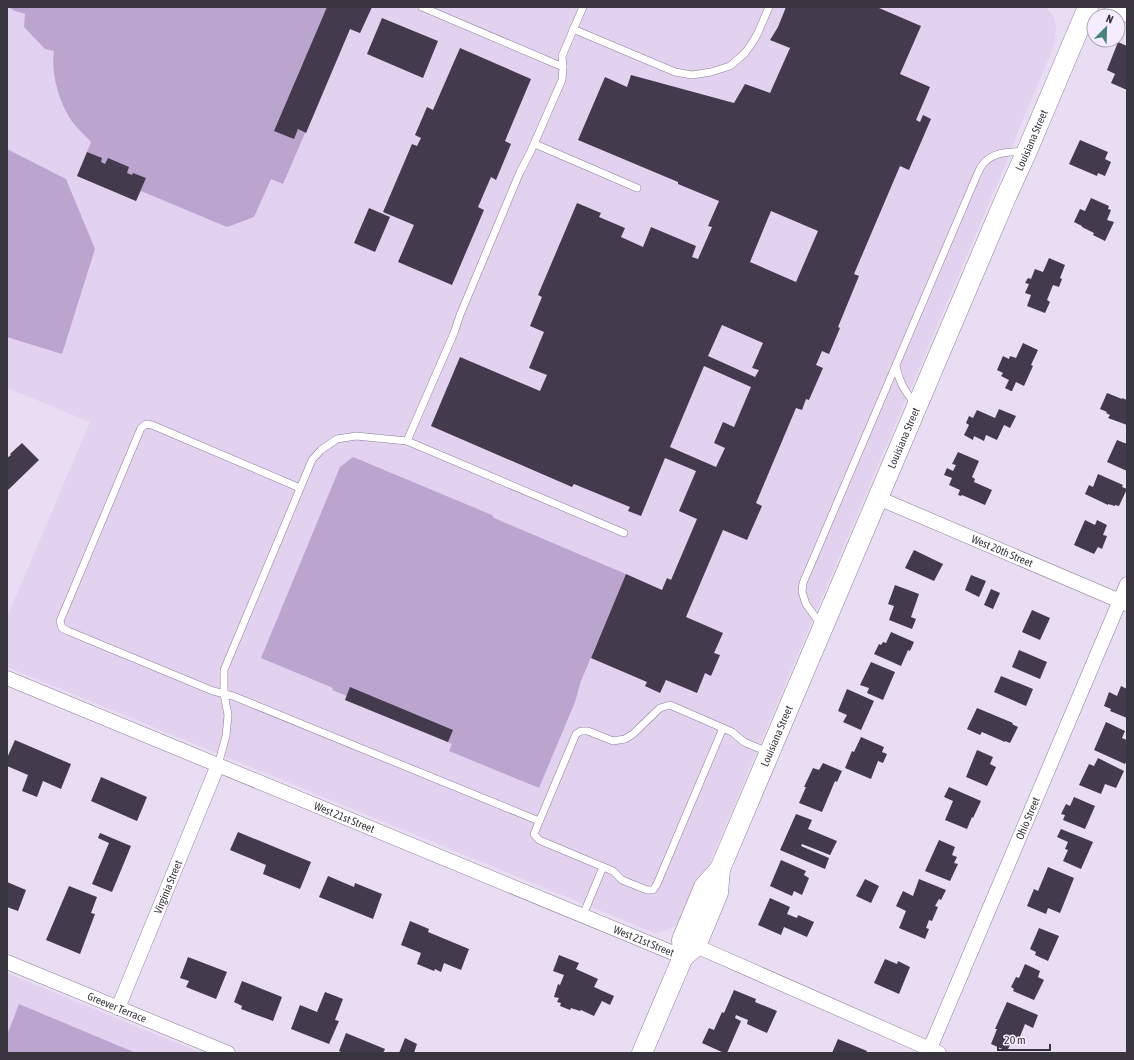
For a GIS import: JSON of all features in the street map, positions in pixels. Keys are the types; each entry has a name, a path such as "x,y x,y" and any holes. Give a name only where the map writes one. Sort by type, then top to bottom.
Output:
{"main road":[{"name":"Louisiana Street","path":"642,1053 690,952 682,940 704,887 720,869 1088,7"},
{"path":"1116,7 1127,12"}],"street":[{"name":"West 20th Street","path":"878,498 1123,602"},
{"name":"Ohio Street","path":"932,1052 1123,602 1127,584"},
{"name":"West 21st Street","path":"7,678 582,915 690,952 932,1052"},
{"name":"Virginia Street","path":"118,1008 218,765"},
{"name":"Greever Terrace","path":"7,962 118,1008 209,1049 228,1053"}],"lane":[{"path":"422,7 563,67"},
{"path":"407,441 454,333 460,315 517,179 562,80 562,56 583,7"},
{"path":"573,29 675,72 692,75 711,72 730,66 745,53 757,35 769,7"},
{"path":"534,144 638,188"},
{"path":"823,628 806,604 802,592 803,582 977,175 983,164 992,157 1003,152 1027,151"},
{"path":"896,366 898,377 904,390 917,406"},
{"path":"300,488 152,425 146,424 141,428 60,621 62,628 213,691 248,702 539,821"},
{"path":"218,765 226,736 228,715 224,694 224,670 312,460 321,450 337,439 356,436 407,441 624,533"},
{"path":"723,728 657,884 653,890 647,890 622,880 613,871 539,840 534,834 576,734 581,731 588,732 613,742 625,739 633,734 660,708 670,705 682,710 723,728 732,732 744,742 770,753"},
{"path":"582,915 603,867"}],"shaded area":[{"path":"7,7 1046,7 1052,14 1056,27 1055,41 1004,168 689,912 678,925 662,932 655,933 647,930 7,667 7,617 90,422 7,388"},
{"path":"8,7 372,7 360,33 350,29 283,184 271,179 254,217 227,227 141,191 136,201 77,176 91,142 71,121 65,110 56,85 53,59 54,51 45,49 24,27 25,14"},
{"path":"7,149 66,179 95,249 62,354 7,337"},
{"path":"353,457 492,515 494,518 626,574 581,681 575,702 539,788 449,751 452,744 345,700 347,696 332,690 333,688 261,658 340,467"},
{"path":"7,973 201,1053 7,1053"},
{"path":"19,1004 136,1053 7,1053 7,1035"}],"building":[{"path":"327,7 372,7 360,33 350,29 306,133 298,129 294,139 274,131"},
{"path":"786,7 879,7 921,26 900,74 930,87 916,120 920,122 923,115 931,119 909,170 900,166 854,274 859,276 838,327 840,328 829,354 822,351 816,365 823,368 809,400 806,399 802,410 796,408 756,503 762,506 747,540 723,530 686,617 723,633 714,653 720,655 711,676 705,673 697,693 666,680 660,693 645,686 647,682 591,658 626,574 662,590 667,578 671,580 697,519 679,511 696,471 665,458 641,516 628,511 630,507 574,484 572,487 431,426 460,357 540,391 547,375 529,368 544,332 530,326 542,297 538,295 577,203 601,213 599,217 625,228 621,237 643,247 651,227 696,246 692,257 698,259 712,227 708,226 719,201 578,140 605,77 627,87 631,75 734,103 745,84 770,93 790,48 770,40 778,27","holes":["771,211 818,231 796,282 750,262","722,325 763,343 752,368 759,370 755,377 708,356","704,366 751,387 734,427 723,422 714,443 725,448 716,467 670,447"]},
{"path":"382,18 438,41 423,78 367,54"},
{"path":"1127,46 1127,90 1111,83 1115,74 1107,70 1116,48 1126,48"},
{"path":"460,48 531,79 505,141 511,144 496,180 491,177 478,207 484,210 452,285 398,262 414,225 383,212 412,144 417,146 421,138 415,135 427,107 433,110"},
{"path":"1080,140 1108,152 1105,159 1111,162 1105,176 1098,173 1097,176 1069,164"},
{"path":"87,152 102,158 101,162 105,164 108,158 129,167 127,173 132,175 133,173 146,178 136,201 77,176"},
{"path":"1091,198 1109,206 1108,209 1111,210 1107,220 1114,222 1105,241 1074,222 1080,209 1085,211"},
{"path":"369,208 390,217 375,252 354,243"},
{"path":"1049,258 1065,265 1060,278 1062,279 1059,287 1053,285 1047,300 1050,302 1045,313 1027,306 1031,295 1025,293 1029,284 1025,283 1028,278 1031,279 1035,269 1043,272"},
{"path":"1023,343 1038,350 1024,386 1016,382 1011,391 1005,388 1009,380 1001,376 1003,373 997,370 1003,356 1009,359 1010,356 1016,358"},
{"path":"1107,393 1127,400 1127,425 1108,418 1110,415 1100,409"},
{"path":"999,409 1016,416 1010,428 1004,425 997,440 986,435 984,441 974,436 973,440 964,435 969,425 966,423 969,416 973,418 977,410 995,418"},
{"path":"1117,440 1127,444 1127,471 1107,462"},
{"path":"22,443 39,460 7,491 7,458"},
{"path":"958,452 979,461 972,477 975,479 974,482 992,490 985,505 962,495 958,495 960,490 949,485 952,478 944,475 947,468 953,471 956,465 952,464"},
{"path":"1098,474 1123,485 1122,487 1127,489 1119,506 1108,505 1085,494 1089,485 1093,487"},
{"path":"1085,520 1095,525 1097,520 1107,525 1103,535 1107,536 1102,549 1098,547 1094,554 1074,545"},
{"path":"914,550 943,564 934,581 905,568"},
{"path":"971,575 986,581 979,597 965,590"},
{"path":"895,585 919,594 911,617 916,619 912,629 889,620 894,606 888,604"},
{"path":"991,589 1000,593 993,609 984,605"},
{"path":"1032,610 1050,618 1040,640 1022,632"},
{"path":"891,632 914,642 910,651 908,650 901,666 874,654 879,644 881,645 883,642 886,643"},
{"path":"1019,650 1047,662 1040,679 1012,667"},
{"path":"871,662 895,672 883,700 867,693 869,688 860,685"},
{"path":"1001,676 1033,689 1026,706 994,692"},
{"path":"1121,686 1127,689 1127,718 1110,711 1111,709 1104,706 1109,692 1117,696"},
{"path":"350,687 453,730 448,742 345,700"},
{"path":"847,689 874,701 861,730 843,722 847,715 838,711"},
{"path":"977,708 1013,723 1012,724 1018,727 1010,743 982,732 980,735 967,729"},
{"path":"1106,722 1125,731 1122,738 1127,740 1127,760 1125,764 1094,750"},
{"path":"861,737 884,747 882,752 887,754 883,763 878,761 871,779 845,768 852,751 854,752"},
{"path":"15,740 71,764 61,789 43,781 37,797 22,791 28,775 7,766 7,758"},
{"path":"977,750 993,757 990,764 996,767 987,786 966,777"},
{"path":"1098,758 1124,771 1116,788 1105,784 1101,794 1079,785 1089,764 1094,766"},
{"path":"823,763 842,771 837,782 835,781 822,812 799,803 806,787 804,787 813,768 819,770"},
{"path":"101,777 147,797 137,821 91,801"},
{"path":"949,787 981,801 967,829 945,820 953,801 944,797"},
{"path":"1074,797 1095,806 1085,829 1063,820 1065,815 1061,814 1066,804 1070,806"},
{"path":"796,814 812,820 808,829 837,841 830,855 802,844 801,846 829,858 825,869 780,850"},
{"path":"1061,829 1093,842 1081,869 1063,861 1068,850 1065,849 1068,842 1057,837"},
{"path":"238,832 311,862 300,889 263,874 266,865 230,850"},
{"path":"100,833 131,846 112,892 92,884 109,843 98,838"},
{"path":"939,840 955,847 952,855 957,857 954,863 958,864 950,881 925,871"},
{"path":"781,860 806,871 804,875 809,878 802,895 794,891 792,896 770,886"},
{"path":"1048,867 1074,878 1060,913 1048,908 1046,914 1027,906 1034,889 1038,891"},
{"path":"328,876 354,887 355,883 382,894 373,919 319,897"},
{"path":"865,879 879,886 871,903 856,896"},
{"path":"919,879 946,890 941,900 939,899 935,906 938,907 932,921 929,920 926,928 929,929 925,939 899,928 906,911 896,906 903,891 913,896"},
{"path":"7,882 26,890 18,911 7,907"},
{"path":"69,886 97,897 91,913 95,914 80,954 46,940"},
{"path":"770,898 790,907 787,914 797,918 798,915 814,922 807,937 784,927 781,935 758,925"},
{"path":"410,921 429,929 428,932 469,949 461,970 444,963 441,972 435,969 434,971 417,964 421,953 401,945"},
{"path":"1039,928 1059,936 1048,961 1035,955 1036,952 1030,949"},
{"path":"559,955 579,963 576,969 598,979 594,987 614,996 610,1005 602,1001 594,1016 581,1010 571,1008 570,1010 560,1006 561,1003 557,1002 559,998 554,997 558,984 560,985 564,975 553,971"},
{"path":"188,957 227,972 216,999 186,987 189,981 180,978"},
{"path":"885,959 897,964 898,961 910,967 899,994 874,983"},
{"path":"1025,964 1040,971 1038,977 1044,980 1034,1000 1013,991 1014,989 1011,987 1016,977 1019,978"},
{"path":"242,981 282,997 273,1021 241,1009 242,1006 234,1002"},
{"path":"734,990 756,999 755,1002 777,1011 767,1033 747,1024 748,1020 736,1015 735,1018 741,1021 727,1053 724,1053 702,1043 709,1028 714,1030 722,1012 724,1013"},
{"path":"325,992 343,999 335,1020 339,1021 329,1044 291,1029 300,1005 317,1012"},
{"path":"1007,1002 1038,1015 1033,1028 1025,1024 1019,1039 1014,1037 1007,1051 991,1044 997,1029 995,1029"},
{"path":"346,1033 385,1049 383,1053 343,1053 339,1051"},
{"path":"405,1038 417,1044 414,1053 399,1053"},
{"path":"838,1039 867,1051 866,1053 832,1053"}]}
